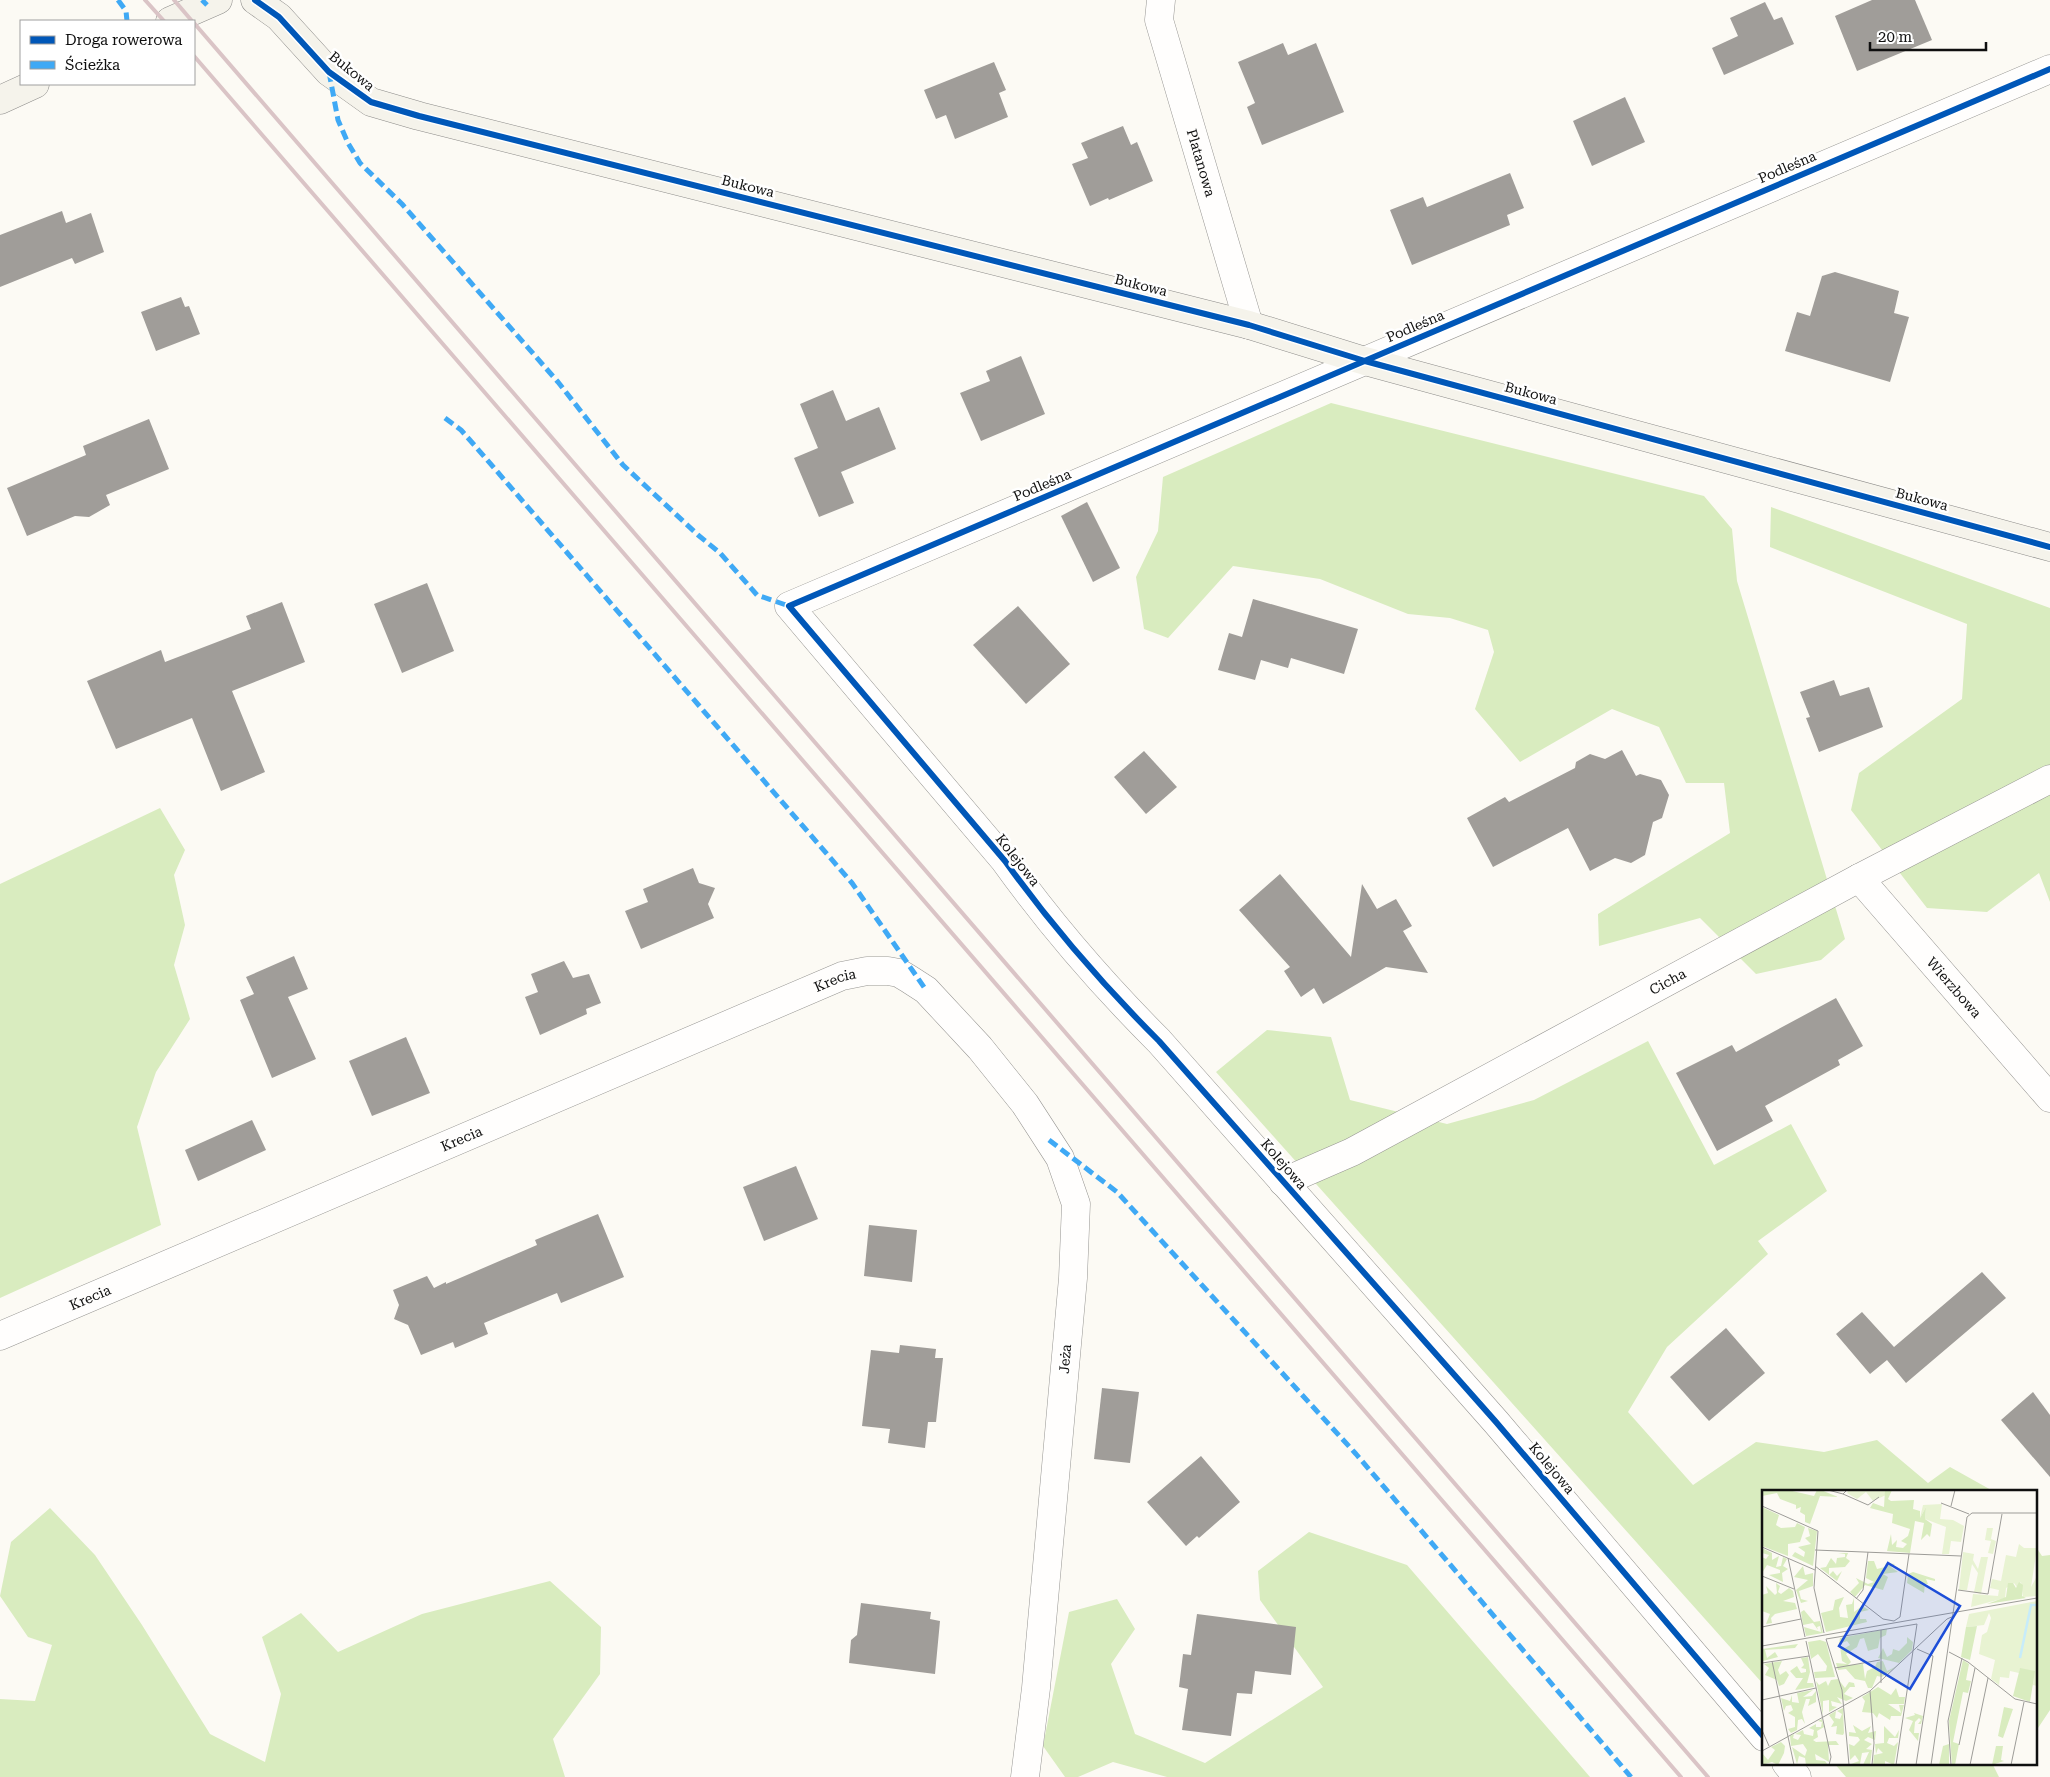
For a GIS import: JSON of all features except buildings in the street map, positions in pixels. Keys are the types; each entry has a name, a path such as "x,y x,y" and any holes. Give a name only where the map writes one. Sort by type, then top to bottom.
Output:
{"street":[{"path":"172,20 218,0"},
{"name":"Bukowa","path":"256,0 279,17 329,72 371,102 418,116 1249,325 1365,361 2050,547"},
{"name":"Platanowa","path":"1161,0 1159,20 1249,325"},
{"name":"Podleśna","path":"789,606 2050,69"},
{"path":"0,100 33,85"},
{"name":"Kolejowa","path":"789,606 1005,861 1081,956 1132,1014 1160,1041 1496,1422 1762,1735"},
{"name":"Cicha","path":"1283,1182 1352,1152 1859,878 2050,779"},
{"name":"Wierzbowa","path":"1859,878 2050,1098"},
{"name":"Krecia","path":"0,1336 842,976 867,971 888,971 904,976 926,990"},
{"name":"Jeża","path":"926,990 980,1048 1025,1104 1060,1158 1076,1204 1071,1298 1036,1688 1025,1777"},
{"path":"1787,1764 1797,1777"}],"green space":[{"path":"1331,403 1704,496 1732,529 1737,581 1845,939 1821,960 1756,974 1700,918 1599,946 1598,914 1730,833 1724,783 1686,783 1659,727 1612,709 1520,762 1475,709 1494,652 1488,630 1450,618 1408,614 1320,579 1233,566 1168,638 1144,629 1136,577 1158,531 1163,477"},
{"path":"1771,507 2050,608 2050,902 2039,873 1987,912 1927,908 1851,810 1859,773 1962,699 1967,624 1770,547"},
{"path":"160,808 185,850 174,875 185,925 174,965 190,1019 156,1072 137,1127 161,1225 0,1298 0,884"},
{"path":"1267,1030 1331,1037 1350,1100 1447,1124 1534,1100 1648,1041 1714,1165 1791,1124 1827,1191 1758,1241 1768,1254 1667,1347 1628,1412 1693,1485 1756,1442 1824,1452 1877,1440 1928,1483 1950,1467 1991,1490 1762,1490 1762,1683 1216,1072"},
{"path":"50,1508 95,1555 142,1625 210,1734 265,1762 281,1694 262,1637 301,1613 338,1652 422,1614 550,1581 601,1627 600,1674 553,1739 565,1777 0,1777 0,1699 35,1701 52,1645 28,1637 0,1596 11,1542"},
{"path":"1309,1532 1407,1565 1590,1777 1167,1777 1113,1762 1078,1777 1065,1777 1043,1746 1069,1612 1117,1599 1135,1629 1111,1664 1135,1734 1205,1763 1323,1687 1260,1600 1258,1571"},
{"path":"2038,1550 2042,1556 2050,1555 2050,1710 2038,1728"},
{"path":"1835,1764 1992,1764 1999,1777 1846,1777"}],"railway":[{"path":"145,0 163,20"},
{"path":"174,0 191,20"},
{"path":"195,24 1708,1777"},
{"path":"195,57 1681,1777"}],"marked path":[{"path":"118,0 126,11 127,20"},
{"path":"202,0 207,5"},
{"path":"329,72 338,120 348,143 360,163 402,204 558,382 623,465 720,553 757,595 789,606"},
{"path":"445,418 461,430 476,447 852,883 926,990"},
{"path":"1049,1140 1117,1192 1356,1454 1631,1777"}],"cycle path":[{"path":"255,0 279,17 329,72 371,102 419,116 1249,325 1365,361 2050,547"},
{"path":"1762,1735 1496,1422 1159,1041 1118,999 1079,954 1005,861 789,606 2050,69"}]}
